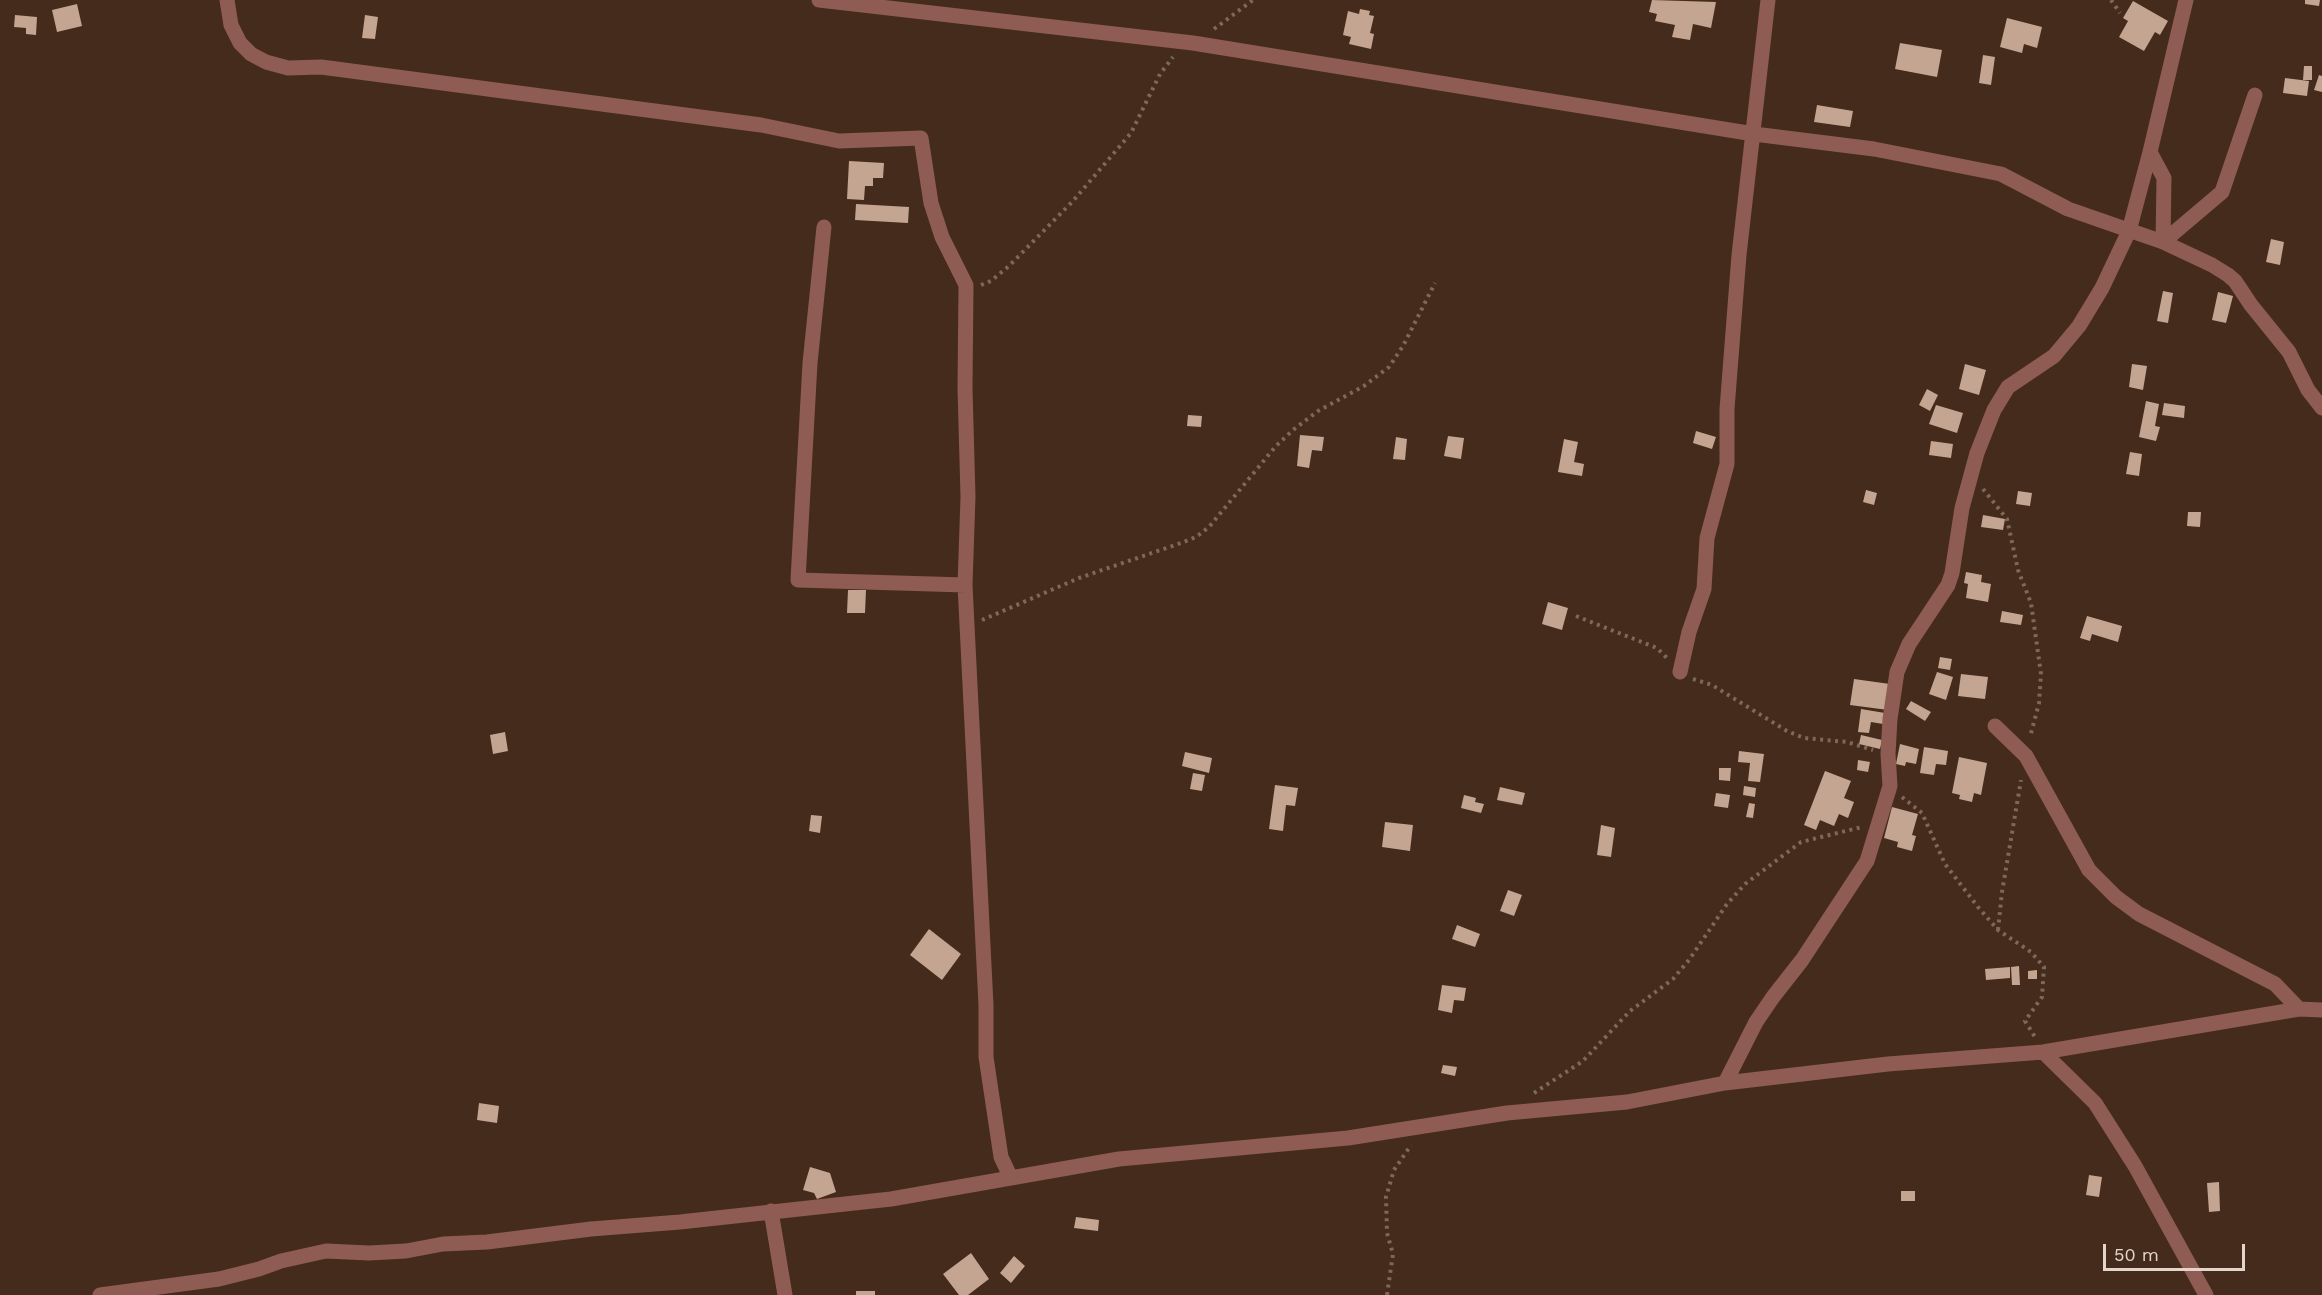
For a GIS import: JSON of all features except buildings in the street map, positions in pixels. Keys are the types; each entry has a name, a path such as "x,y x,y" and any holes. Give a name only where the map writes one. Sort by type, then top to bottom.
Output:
{"street":[{"path":"227,0 231,25 240,43 251,54 266,62 288,68 321,67 737,122 838,141 921,138 926,177 936,220 966,285 965,388 968,496 965,585 987,1005 986,1057 1001,1157 1011,1178"},
{"path":"819,0 1193,43 1754,134 1874,149 2001,174 2068,209 2163,242 2228,274 2289,352 2308,390 2322,408"},
{"path":"1680,672 1689,632 1704,589 1707,538 1727,464 1728,398 1739,255 1768,0"},
{"path":"1725,1083 1762,1014 1802,960 1867,861 1890,786 1888,754 1890,719 1897,672 1909,644 1948,585 1962,508 1971,474 1994,410 2008,387 2054,356 2079,326 2102,288 2129,231 2186,0"},
{"path":"2163,242 2222,192 2255,95"},
{"path":"2150,152 2164,178 2163,242"},
{"path":"824,227 810,363 798,580 965,585"},
{"path":"1995,726 2026,756 2089,870 2116,897 2139,914 2275,984 2299,1009"},
{"path":"100,1295 219,1279 326,1251 369,1253 406,1251 443,1244 487,1242 591,1228 680,1222 891,1199 1119,1159 1348,1138 1507,1113 1627,1102 1725,1083 1888,1064 2043,1052 2299,1009 2322,1010"},
{"path":"2043,1052 2095,1103 2135,1166 2206,1295"},
{"path":"771,1211 785,1295"}],"path":[{"path":"966,285 983,284 999,276 1072,201 1131,133 1160,74 1176,53 1253,0"},
{"path":"2111,0 2120,13"},
{"path":"968,627 1079,578 1196,537 1209,527 1275,446 1293,430 1318,411 1364,386 1389,367 1403,346 1435,283"},
{"path":"1971,474 2007,519 2018,570 2031,603 2041,674 2039,703 2026,756 2009,846 1998,930"},
{"path":"1576,616 1657,648 1686,678 1712,685 1787,731 1804,738 1847,742 1888,754"},
{"path":"1890,786 1922,813 1945,864 1998,930 2031,952 2044,967 2042,997 2025,1021 2043,1052"},
{"path":"1532,1094 1583,1061 1630,1011 1673,979 1689,960 1727,904 1745,884 1801,842 1878,823"},
{"path":"1388,1295 1393,1254 1385,1215 1389,1188 1394,1170 1403,1156 1431,1125"}]}
